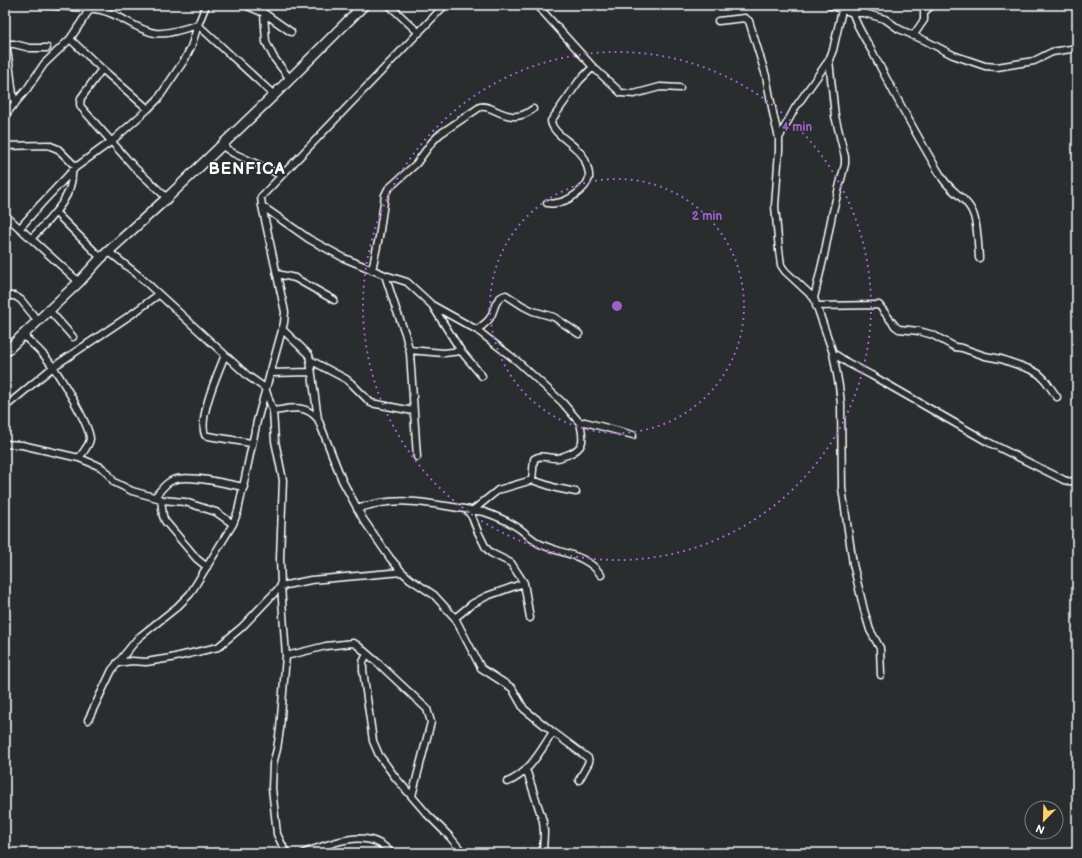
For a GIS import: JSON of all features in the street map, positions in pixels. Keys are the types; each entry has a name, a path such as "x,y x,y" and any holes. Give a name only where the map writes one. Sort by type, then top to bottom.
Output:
{"main road":[{"path":"5,352 108,251 274,95 364,5"}],"street":[{"path":"46,5 90,9 102,8 146,30 156,33 198,25"},
{"path":"20,228 74,169 112,141 158,99 185,58 206,5"},
{"path":"245,5 264,13 291,32"},
{"path":"389,5 419,33"},
{"path":"88,720 112,670 117,663 138,638 177,607 190,594 233,524 238,511 244,487 251,442 282,329 285,312 279,291 277,274 262,206 261,199 263,193 445,5"},
{"path":"537,5 593,67 620,93 634,94 660,87 680,88"},
{"path":"829,5 853,14 864,13 880,17 899,29 953,55 976,64 991,67 1034,61 1052,52 1077,48"},
{"path":"851,5 853,14 897,100 944,180 967,203 974,215 979,258"},
{"path":"913,36 924,20 924,12 932,5"},
{"path":"5,115 15,104 44,64 70,38 90,9"},
{"path":"779,138 795,108 829,60 833,50 842,10"},
{"path":"264,13 266,42 274,58 290,78"},
{"path":"718,21 745,18 749,21 766,76 779,138 775,206 781,265 785,271 814,298"},
{"path":"198,25 274,95"},
{"path":"70,38 102,69 148,109"},
{"path":"15,104 11,92 5,43 30,48 47,48"},
{"path":"829,60 835,116 845,158 845,164 814,298 833,353 839,386 841,404 842,488 848,530 853,564 864,610 870,630 880,648 881,675"},
{"path":"546,203 557,203 573,196 583,189 588,180 589,174 582,155 553,128 552,121 579,82 593,67"},
{"path":"102,69 81,98 80,107 134,167 166,198"},
{"path":"5,86 11,92"},
{"path":"372,270 379,237 385,195 388,189 416,164 432,142 440,134 480,107 488,107 504,114 520,116 525,115 533,109"},
{"path":"5,146 48,145 58,149 74,169 70,189 55,212 32,238"},
{"path":"221,145 233,153 281,175"},
{"path":"262,206 309,238 344,258 385,275 407,282 432,305 477,330 517,361 562,402 580,423 583,436 582,446 576,452 558,458 545,456 534,459 532,480"},
{"path":"55,212 101,258"},
{"path":"5,215 32,238 78,282"},
{"path":"108,251 138,275 158,295 248,376 265,388 273,411 275,441 283,480 280,558 286,656 280,729 273,764 272,788 277,834 286,853"},
{"path":"277,274 295,278 334,300"},
{"path":"385,275 410,350 417,457"},
{"path":"5,407 53,366 158,295"},
{"path":"477,330 490,318 496,302 506,295 528,308 554,317 579,334"},
{"path":"5,296 15,296 21,300 38,321"},
{"path":"432,305 461,351 482,376"},
{"path":"816,306 879,305 899,329 919,331 933,335 955,347 1001,359 1032,370 1046,380 1057,397"},
{"path":"49,310 73,337"},
{"path":"282,329 306,352 310,360 318,419 342,480 363,520 390,558 402,572 434,595 455,618 481,668 512,688 524,709 588,758 589,762 579,780"},
{"path":"23,335 46,357 53,366 88,429 90,439 88,445 79,458"},
{"path":"410,350 444,353 461,351"},
{"path":"833,353 848,363 988,442 1064,480 1069,482 1077,479"},
{"path":"225,355 208,399 204,432 208,436 251,442"},
{"path":"310,360 352,383 371,403 413,411"},
{"path":"270,373 311,372"},
{"path":"273,411 303,408 315,401"},
{"path":"303,408 314,414 318,419"},
{"path":"580,423 585,422 633,435"},
{"path":"5,444 22,445 79,458 101,467 108,472 114,482 132,491 162,500 185,502 216,512 233,524"},
{"path":"155,497 165,485 174,479 193,479 244,487"},
{"path":"470,510 498,490 532,480 556,488 576,492"},
{"path":"162,500 162,509 165,521 197,559 207,567"},
{"path":"357,509 381,502 407,500 493,515 516,526 537,542 582,558 596,568 601,575"},
{"path":"470,510 486,548 491,553 511,564 524,583 526,604 530,618"},
{"path":"117,663 132,661 146,662 218,647 242,627 281,586 311,580 402,572"},
{"path":"455,618 472,604 487,596 524,583"},
{"path":"286,656 308,650 352,643 357,645 427,709 432,722 412,796"},
{"path":"367,654 363,662 363,670 373,741 379,755 412,796 463,853"},
{"path":"507,782 517,777 526,769 553,732"},
{"path":"526,769 543,821 543,853"},
{"path":"304,853 349,839 375,840 385,845 391,853"}],"district":[{"name":"BENFICA","path":"247,169"}]}
